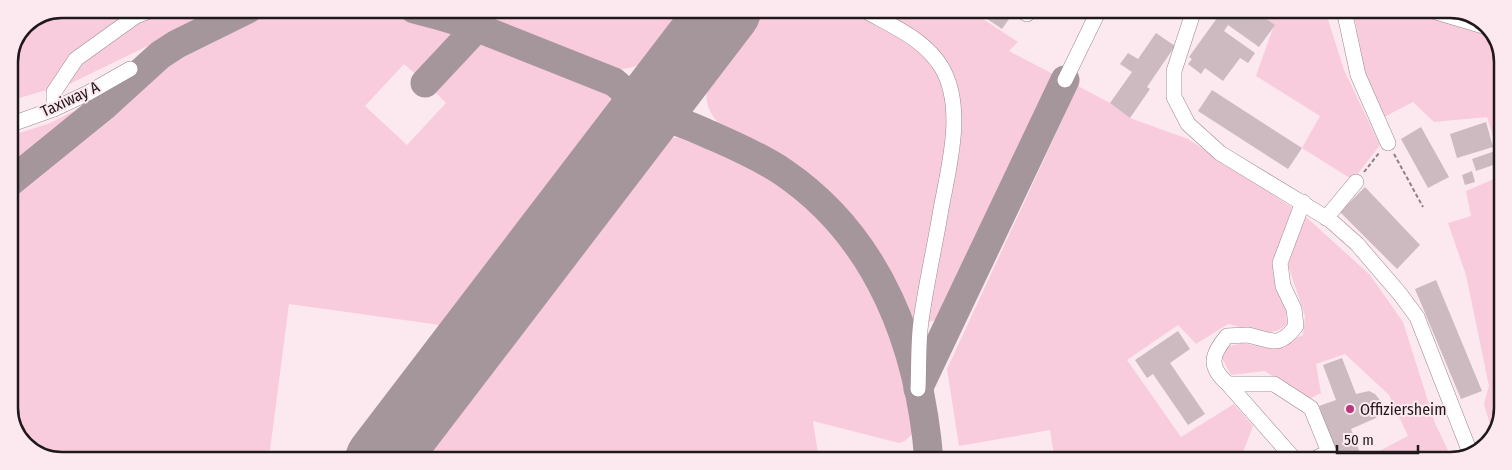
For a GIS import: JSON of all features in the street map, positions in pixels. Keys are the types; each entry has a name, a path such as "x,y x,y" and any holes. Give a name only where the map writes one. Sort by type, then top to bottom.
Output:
{"lane":[{"path":"54,109 54,92 76,59 134,18"},
{"path":"878,18 923,45 941,67 952,93 954,123 950,162 920,323 918,390"},
{"path":"1065,80 1094,18"},
{"path":"1191,18 1174,71 1174,97 1188,124 1220,152 1303,202 1357,244 1417,317 1469,449"},
{"path":"1346,18 1358,75 1388,143"},
{"name":"Taxiway A","path":"18,122 54,109 88,93 130,69"},
{"path":"1326,218 1356,182"},
{"path":"1288,452 1228,384 1217,375 1214,361 1217,348 1227,336 1245,335 1274,342 1288,337 1296,326 1294,309 1283,286 1280,263 1303,202"},
{"path":"1228,384 1274,384 1311,408 1329,452"}],"path":[{"path":"1356,182 1388,143 1423,207"}],"shaded area":[{"path":"53,18 136,18 50,89 18,98 18,53 21,44 30,30 44,21"},
{"path":"147,18 205,18 59,89 76,63"},
{"path":"253,18 400,18 452,30 455,34 454,38 420,78 404,64 365,106 407,145 446,103 430,87 459,53 479,40 601,87 611,100 613,107 447,326 289,304 270,450 262,452 61,452 44,449 28,438 18,417 18,192 107,120 167,63 193,47"},
{"path":"481,18 682,18 664,44 645,61 634,67 621,69 606,68"},
{"path":"755,18 871,18 919,44 942,74 950,130 917,322 905,310 893,284 867,243 835,206 789,166 730,132 713,117 708,107 706,95 708,80"},
{"path":"881,18 981,18 1018,42 1009,51 1055,75 944,311 933,321 924,323 960,149 961,104 955,80"},
{"path":"1266,18 1328,18 1344,70 1380,145 1353,180 1302,148 1320,116 1256,76 1274,25"},
{"path":"1355,18 1434,18 1481,31 1486,35 1494,53 1494,139 1487,117 1434,122 1413,102 1384,117 1365,72"},
{"path":"1078,86 1110,103 1130,118 1188,139 1293,208 1279,287 1286,312 1287,324 1281,329 1274,331 1259,332 1228,324 1196,344 1178,325 1127,360 1181,437 1234,404 1253,426 1242,452 1054,452 1050,430 959,446 947,369"},
{"path":"74,111 76,114 18,160 18,133 48,124"},
{"path":"687,137 718,149 748,164 801,200 825,222 846,247 865,274 881,303 893,332 908,391 913,433 905,441 899,443 813,421 818,452 424,452 659,144 670,138"},
{"path":"1494,179 1494,409 1491,427 1484,404 1489,386 1466,275 1448,223 1471,216 1466,191"},
{"path":"1305,216 1370,275 1403,322 1435,423 1449,452 1377,452 1408,436 1389,395 1345,354 1316,364 1321,393 1307,400 1265,371 1231,375 1222,358 1227,347 1242,343 1274,349 1303,335 1305,316 1288,265"}],"building":[{"path":"986,18 1008,18 1009,19 1002,29"},
{"path":"1217,18 1265,18 1275,25 1259,47 1228,25 1224,31 1255,53 1248,63 1240,58 1223,81 1205,68 1201,74 1188,64 1192,59 1189,57"},
{"path":"1156,33 1175,46 1147,87 1150,89 1130,118 1110,103 1132,72 1120,64 1128,53 1138,59"},
{"path":"1212,90 1302,148 1288,169 1198,111"},
{"path":"1486,122 1493,147 1457,158 1450,134"},
{"path":"1421,127 1449,177 1428,188 1401,139"},
{"path":"1494,151 1494,165 1476,171 1472,159"},
{"path":"1472,171 1475,182 1465,185 1462,175"},
{"path":"1365,187 1420,245 1397,269 1340,212"},
{"path":"1436,280 1482,391 1461,399 1415,289"},
{"path":"1178,331 1190,349 1170,363 1205,414 1188,425 1153,374 1147,378 1135,360"},
{"name":"Offiziersheim","path":"1342,358 1356,394 1369,391 1379,399 1381,406 1376,418 1351,429 1360,452 1336,452 1319,406 1336,400 1323,365"}],"taxiway":[{"path":"18,176 104,106 160,55 177,44 230,18"},
{"path":"447,18 473,26 614,82 628,96 634,108 633,121 626,139"},
{"path":"425,83 469,36 473,26"},
{"path":"918,389 1065,80"},
{"path":"626,139 648,123 659,120 669,120 691,126 767,162 817,199 845,229 869,263 889,299 904,337 916,377 928,452"}],"runway":[{"path":"387,452 719,18"}],"place":[{"name":"Offiziersheim","path":"1350,409"}]}
